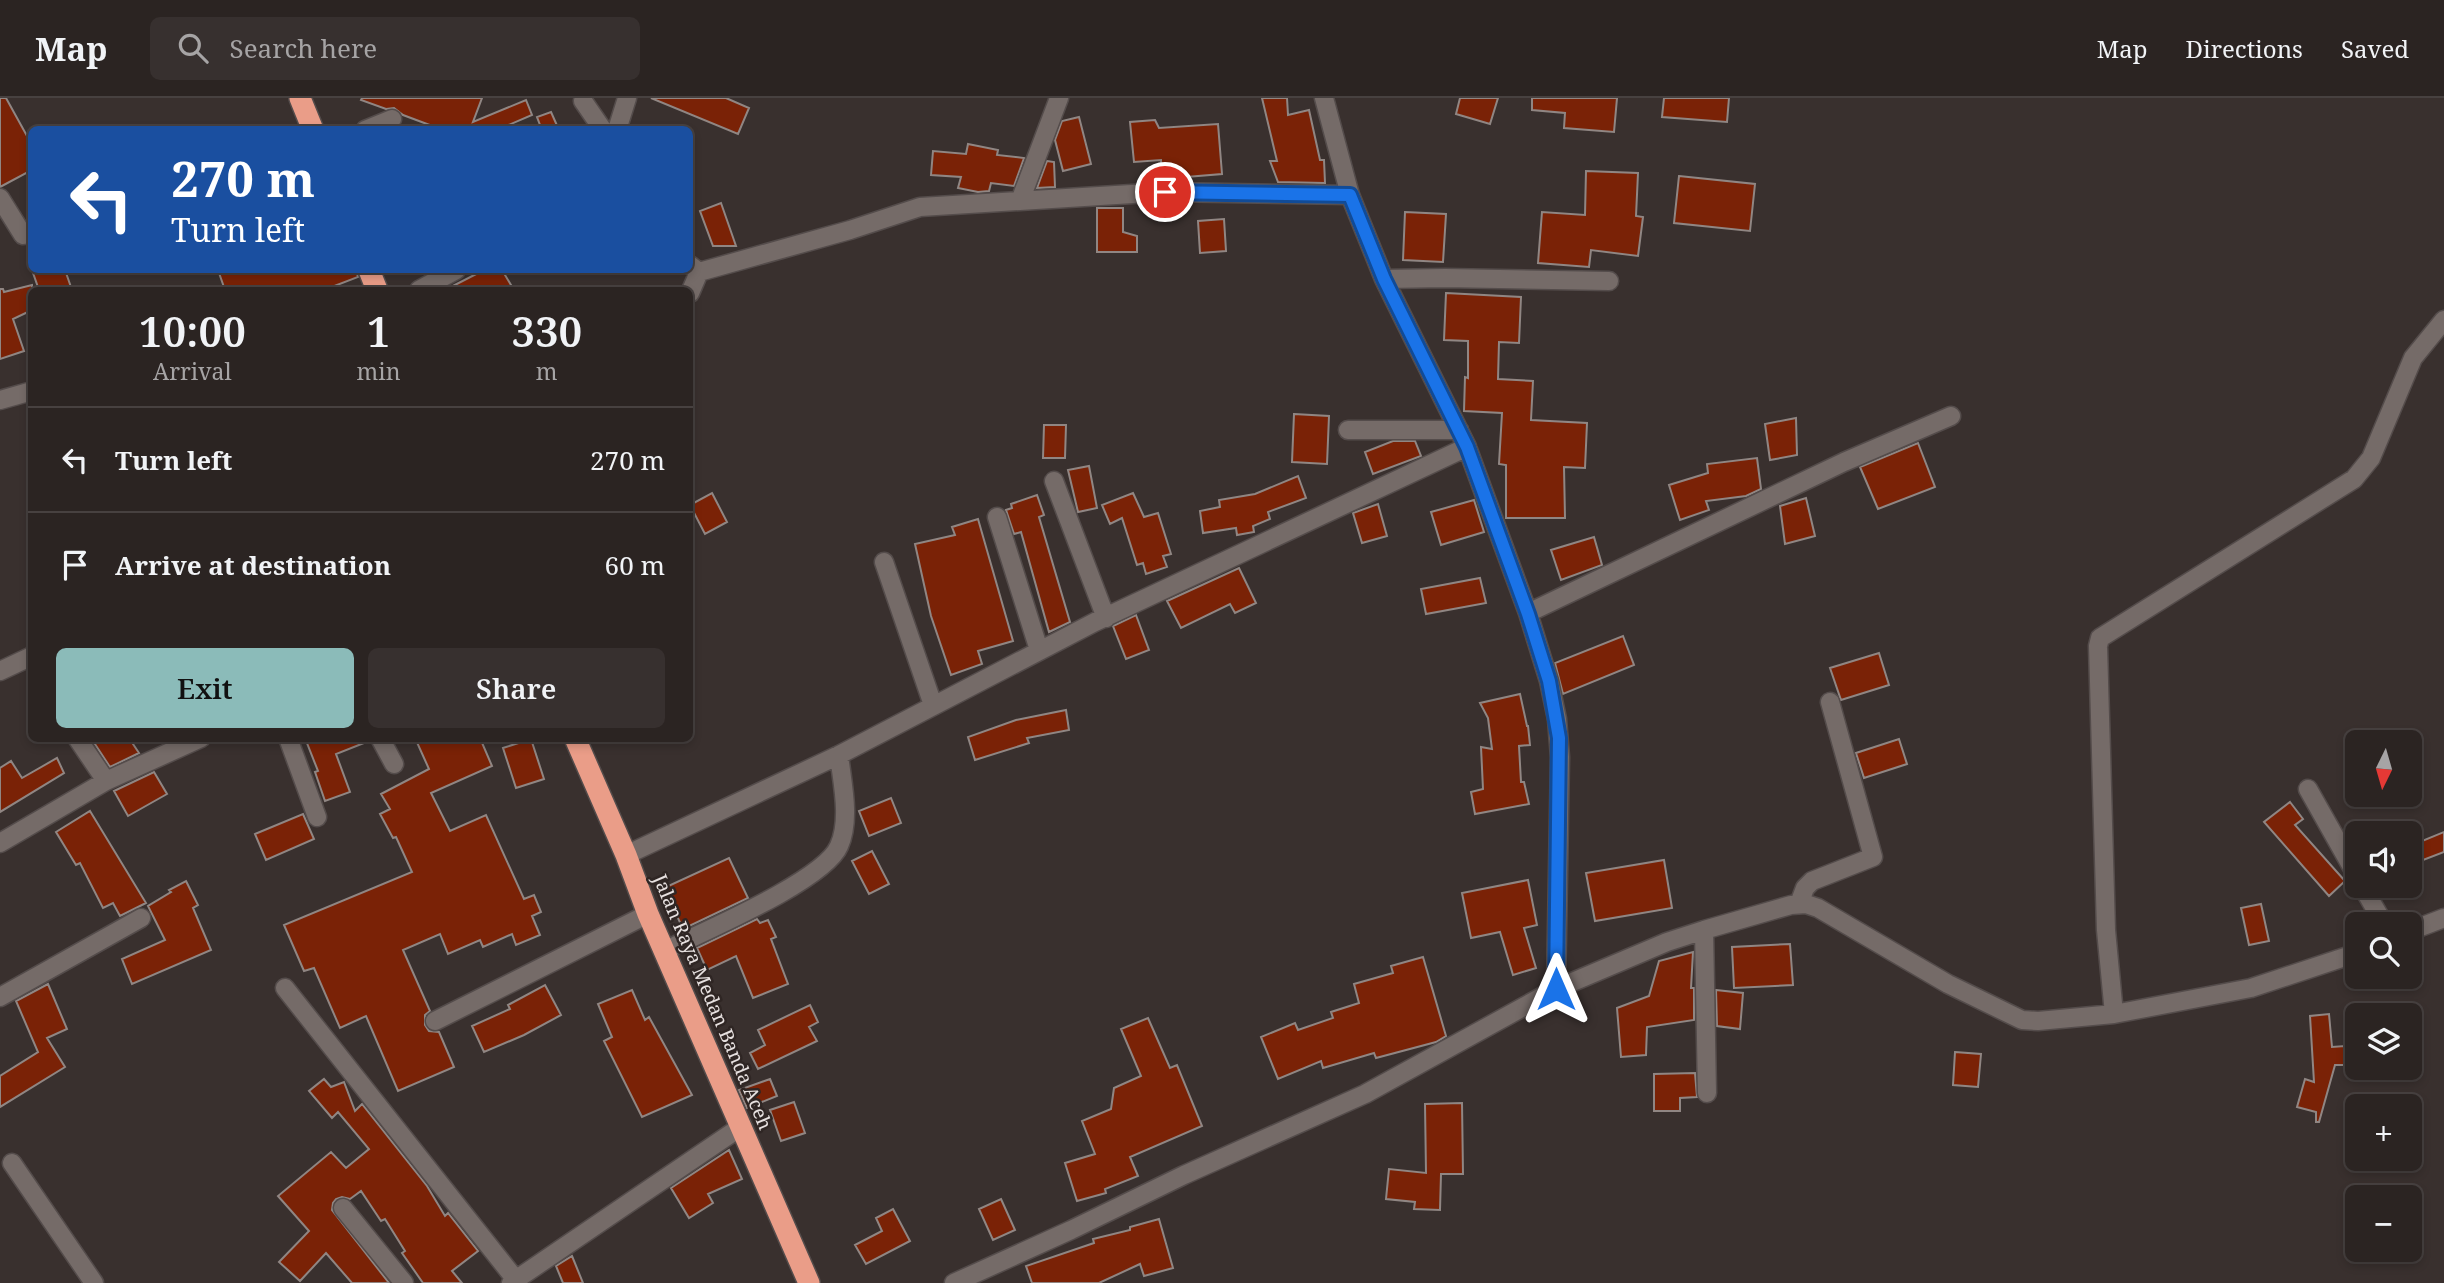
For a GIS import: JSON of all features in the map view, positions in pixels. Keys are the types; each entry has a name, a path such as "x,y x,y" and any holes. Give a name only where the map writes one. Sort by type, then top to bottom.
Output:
{"highway":[{"path":"300,98 311,126"},
{"name":"Jalan Raya Medan Banda Aceh","path":"577,742 648,914 809,1283"}],"street":[{"path":"618,126 627,98"},
{"path":"1020,201 1059,98"},
{"path":"1324,98 1350,195 1384,279 1463,438 1528,614 1549,681 1559,738 1556,989"},
{"path":"583,101 600,126"},
{"path":"375,126 392,119"},
{"path":"691,287 694,269 850,230 910,209 1165,192 1350,195"},
{"path":"0,198 23,235"},
{"path":"425,287 450,273"},
{"path":"1384,279 1609,281"},
{"path":"2114,1014 2106,930 2098,646 2101,638 2354,479 2371,458 2413,358 2444,320"},
{"path":"0,400 28,392"},
{"path":"1528,614 1844,462 1951,416"},
{"path":"1349,430 1463,438"},
{"path":"625,855 839,755 1039,650 1463,438"},
{"path":"1054,481 1105,618"},
{"path":"997,517 1039,650"},
{"path":"884,562 933,705"},
{"path":"0,671 28,658"},
{"path":"1799,904 1805,888 1812,881 1873,857 1830,702"},
{"path":"80,742 106,781"},
{"path":"0,843 106,781 192,742"},
{"path":"289,742 317,817"},
{"path":"382,742 394,764"},
{"path":"664,951 797,885 832,857 839,847 844,829 839,755"},
{"path":"2308,789 2345,855"},
{"path":"954,1283 1365,1094 1556,989 1667,942 1799,904 1818,908 1948,984 2022,1020 2114,1014 2251,988 2345,957"},
{"path":"435,1021 648,914"},
{"path":"0,997 141,918"},
{"path":"2422,926 2444,918"},
{"path":"1704,930 1707,1093"},
{"path":"285,988 514,1281 742,1126"},
{"path":"12,1163 94,1283"},
{"path":"343,1208 404,1283"}],"building":[{"path":"0,98 6,98 28,138 28,172 0,187"},
{"path":"482,98 473,122 526,100 532,115 506,126 432,126 403,115 394,108 386,109 361,100"},
{"path":"651,98 726,98 749,108 738,134"},
{"path":"1262,98 1287,98 1288,115 1309,110 1320,160 1324,160 1325,183 1278,182 1270,161 1277,161"},
{"path":"1460,98 1498,98 1490,124 1456,114"},
{"path":"1532,98 1617,98 1614,132 1564,128 1565,113 1532,110"},
{"path":"1664,98 1729,98 1727,122 1662,117"},
{"path":"551,112 557,126 540,126 537,117"},
{"path":"1079,117 1091,164 1063,171 1055,140 1062,121"},
{"path":"1155,120 1159,128 1218,124 1222,174 1162,179 1161,160 1134,162 1130,122"},
{"path":"968,144 998,150 997,155 1024,158 1014,186 991,183 989,191 978,192 958,188 961,177 931,175 933,151 966,154"},
{"path":"1047,161 1054,162 1055,187 1037,188"},
{"path":"1586,171 1638,173 1636,216 1643,217 1638,256 1591,250 1589,267 1538,263 1542,212 1585,215"},
{"path":"1679,176 1755,184 1750,231 1674,223"},
{"path":"721,203 736,246 713,246 700,211"},
{"path":"1097,208 1123,208 1123,232 1137,236 1137,252 1097,252"},
{"path":"1405,212 1446,214 1443,262 1403,260"},
{"path":"1224,219 1226,251 1200,253 1198,221"},
{"path":"33,273 66,273 71,287 38,287"},
{"path":"219,273 357,273 358,277 332,287 224,287"},
{"path":"478,273 504,273 512,287 451,287"},
{"path":"32,285 28,287 28,312 13,319 24,351 0,359 0,289 4,292"},
{"path":"1446,293 1521,297 1519,343 1499,342 1498,379 1533,381 1531,420 1587,423 1585,468 1564,467 1565,518 1506,518 1506,465 1499,464 1502,413 1464,411 1465,377 1468,378 1468,341 1444,340"},
{"path":"1294,414 1329,416 1327,464 1292,462"},
{"path":"1796,418 1797,455 1770,460 1765,424"},
{"path":"1044,425 1066,425 1065,458 1043,458"},
{"path":"1393,441 1415,441 1421,456 1373,474 1365,452"},
{"path":"1918,443 1935,487 1878,509 1860,467"},
{"path":"1757,458 1761,489 1746,496 1706,501 1709,510 1680,520 1669,485 1708,473 1707,464"},
{"path":"1089,466 1097,508 1078,512 1068,470"},
{"path":"1298,476 1306,498 1268,512 1270,519 1253,526 1254,532 1237,535 1236,528 1203,533 1200,511 1220,507 1219,500 1255,494"},
{"path":"712,493 727,522 705,534 693,511 693,503"},
{"path":"1133,493 1144,517 1158,513 1171,554 1163,556 1167,567 1146,574 1143,563 1137,565 1122,518 1110,524 1102,505"},
{"path":"1037,495 1044,515 1039,517 1070,622 1049,632 1021,532 1014,534 1006,510 1012,508 1011,504"},
{"path":"1806,498 1815,536 1785,544 1780,506"},
{"path":"1474,500 1484,532 1441,545 1431,512"},
{"path":"1378,504 1387,536 1362,543 1353,513"},
{"path":"978,519 1013,641 978,651 982,664 951,675 931,616 915,544 955,535 952,527"},
{"path":"1594,537 1602,565 1561,580 1551,550"},
{"path":"1239,568 1256,603 1235,613 1230,604 1181,628 1167,601"},
{"path":"1480,578 1486,603 1426,614 1421,589"},
{"path":"1136,615 1149,650 1126,659 1113,626"},
{"path":"1623,636 1634,665 1563,694 1555,663"},
{"path":"1879,653 1889,685 1841,700 1830,668"},
{"path":"1520,694 1530,745 1519,746 1521,782 1524,782 1529,804 1475,814 1471,792 1483,789 1481,747 1492,749 1488,718 1480,703"},
{"path":"1066,710 1069,730 1027,738 1029,743 975,760 968,737 1016,720"},
{"path":"1899,739 1907,764 1864,778 1856,753"},
{"path":"94,742 132,742 139,753 110,767"},
{"path":"307,742 366,742 336,754 350,792 325,801 315,772 318,771"},
{"path":"417,742 482,742 492,766 431,793 450,831 486,815 524,899 534,895 541,912 532,916 540,935 516,945 512,934 483,947 480,940 448,954 440,934 403,950 430,1011 425,1015 425,1025 429,1031 439,1032 454,1067 398,1091 366,1016 340,1028 314,968 304,971 284,925 412,872 396,837 393,838 380,814 390,809 381,794 429,769"},
{"path":"532,742 544,779 516,788 503,748"},
{"path":"57,758 64,773 0,812 0,768 11,761 22,778"},
{"path":"154,772 167,794 128,816 114,791"},
{"path":"891,798 901,823 869,836 859,811"},
{"path":"2290,802 2303,819 2295,825 2345,881 2329,896 2264,822"},
{"path":"90,811 146,903 120,916 113,903 103,908 80,863 76,865 56,832"},
{"path":"303,814 314,839 266,860 255,834"},
{"path":"2444,832 2444,852 2422,860 2422,841"},
{"path":"872,851 889,884 869,894 852,861"},
{"path":"729,858 748,898 683,929 664,888"},
{"path":"1664,860 1672,908 1595,921 1586,873"},
{"path":"1528,880 1537,925 1524,928 1536,968 1513,975 1500,932 1471,938 1462,893"},
{"path":"186,881 198,905 193,908 211,950 132,984 122,959 165,940 148,906"},
{"path":"2261,904 2269,941 2249,945 2241,908"},
{"path":"757,919 760,923 768,920 776,937 771,939 788,984 753,998 736,956 707,970 697,948"},
{"path":"1790,944 1793,985 1734,988 1732,947"},
{"path":"1693,952 1691,988 1694,988 1694,1020 1647,1027 1646,1055 1621,1057 1617,1008 1649,996 1659,961"},
{"path":"1423,957 1446,1036 1436,1042 1376,1058 1374,1053 1323,1068 1321,1061 1278,1079 1261,1037 1295,1023 1298,1030 1333,1018 1331,1012 1359,1003 1354,984 1393,973 1391,966"},
{"path":"48,984 67,1029 47,1038 65,1067 0,1107 0,1076 38,1052 16,1001"},
{"path":"545,985 561,1015 484,1052 472,1026 510,1009 508,1005"},
{"path":"632,990 645,1020 649,1017 692,1095 642,1117 604,1041 612,1037 598,1004"},
{"path":"1716,990 1743,993 1740,1029 1717,1026"},
{"path":"810,1005 818,1022 809,1027 817,1041 758,1069 750,1053 765,1045 758,1030"},
{"path":"2329,1014 2332,1047 2345,1046 2345,1065 2335,1065 2319,1122 2316,1122 2316,1112 2297,1107 2305,1079 2314,1082 2310,1016"},
{"path":"1148,1018 1170,1068 1177,1065 1202,1126 1130,1157 1138,1176 1105,1189 1106,1193 1077,1201 1065,1163 1095,1154 1082,1121 1111,1109 1114,1088 1141,1076 1121,1029"},
{"path":"1955,1052 1981,1054 1978,1087 1953,1085"},
{"path":"1695,1073 1697,1097 1680,1098 1680,1111 1654,1111 1654,1074"},
{"path":"324,1079 331,1087 344,1082 355,1111 362,1104 427,1186 445,1216 448,1213 478,1251 452,1271 462,1283 423,1283 402,1253 405,1251 385,1219 381,1221 361,1191 350,1199 336,1199 332,1210 389,1283 352,1283 326,1253 300,1281 279,1262 309,1231 278,1196 331,1152 346,1168 369,1149 338,1112 332,1118 309,1091"},
{"path":"770,1079 777,1096 747,1108 739,1090"},
{"path":"794,1102 805,1133 781,1141 770,1110"},
{"path":"1462,1103 1463,1174 1441,1174 1440,1210 1414,1209 1415,1202 1386,1199 1389,1169 1426,1173 1425,1104"},
{"path":"729,1150 742,1179 708,1194 713,1203 689,1218 671,1188"},
{"path":"1001,1199 1015,1230 993,1240 979,1209"},
{"path":"893,1209 910,1241 866,1264 855,1245 882,1231 876,1218"},
{"path":"1159,1219 1173,1268 1144,1276 1140,1264 1099,1283 1032,1283 1026,1266 1094,1243 1093,1239 1130,1230 1130,1227"},
{"path":"572,1256 583,1283 563,1283 556,1266"}],"route":[{"path":"1165,192 1350,195 1384,279 1467,447 1528,614 1549,681 1557,719 1560,757 1556,989"}]}
